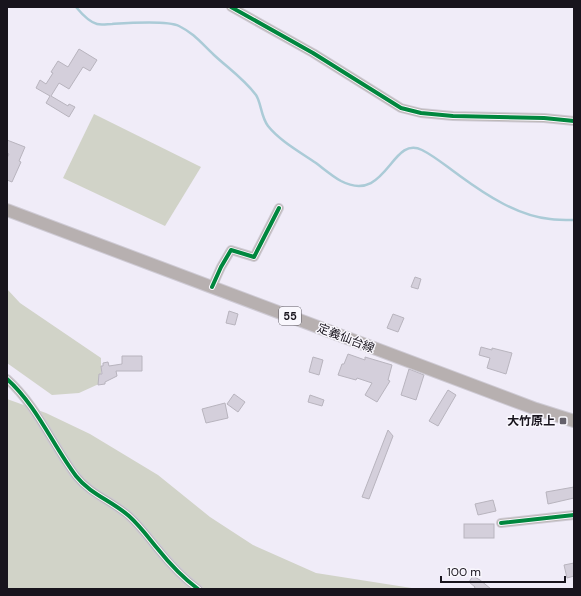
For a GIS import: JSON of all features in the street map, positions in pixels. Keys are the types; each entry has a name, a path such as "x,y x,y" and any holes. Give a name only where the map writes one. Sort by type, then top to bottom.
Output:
{"main road":[{"name":"定義仙台線","path":"7,210 536,409 574,421"}],"street":[{"path":"231,7 313,53 401,108 421,113 453,116 544,118 574,121"},
{"path":"212,287 231,250 254,257 279,208"},
{"path":"7,379 33,409 82,483 128,515 141,528 174,568 198,589"},
{"path":"501,523 574,515"}],"shaded area":[{"path":"94,114 201,167 165,226 63,178"},
{"path":"7,289 20,303 101,358 101,383 79,393 52,395 7,363"},
{"path":"7,399 46,413 90,434 158,475 210,517 253,545 316,573 418,589 7,589"}],"building":[{"path":"79,49 97,60 90,71 83,67 69,89 59,83 51,96 68,106 69,104 75,107 69,117 46,103 50,96 36,88 40,80 46,84 58,61 68,67"},
{"path":"7,140 25,147 19,161 21,162 12,182 7,180 7,158 9,154 7,153"},
{"path":"415,277 421,279 418,289 411,287"},
{"path":"229,311 238,314 235,325 226,323"},
{"path":"393,314 404,318 398,332 387,328"},
{"path":"481,347 512,353 506,374 487,368 490,358 479,355"},
{"path":"348,354 365,360 365,357 392,365 388,380 390,381 377,402 365,395 372,383 357,378 356,380 338,375"},
{"path":"122,356 142,356 142,371 116,371 117,376 105,382 105,384 98,385 99,374 102,374 101,366 103,366 103,363 108,362 109,366 122,364"},
{"path":"313,357 323,360 319,375 309,372"},
{"path":"409,369 424,375 416,400 401,395"},
{"path":"448,390 456,395 438,426 429,421"},
{"path":"234,394 245,402 238,412 227,404"},
{"path":"310,395 324,400 322,406 308,402"},
{"path":"225,403 228,418 206,423 202,409"},
{"path":"388,430 393,436 369,499 362,497"},
{"path":"574,487 574,498 548,504 546,492"},
{"path":"493,500 496,511 478,515 475,504"},
{"path":"464,524 494,524 494,538 464,538"},
{"path":"574,563 574,576 567,578 564,565"},
{"path":"473,576 491,589 474,589 475,587 469,582"}],"waterway":[{"path":"76,7 88,19 97,24 147,22 166,23 179,26 189,32 251,89 258,98 262,114 268,126 278,137 341,181 356,186 369,184 379,178 403,151 412,148 422,150 491,197 514,209 538,217 556,220 574,220"}],"cycle path":[{"path":"231,7 313,53 401,108 421,113 453,116 544,118 574,121"},
{"path":"212,287 231,250 254,257 279,208"},
{"path":"7,379 18,390 36,413 76,476 94,493 116,506 129,516 171,565 198,589"},
{"path":"501,523 574,515"}],"place":[{"name":"大竹原上","path":"563,421"}]}
